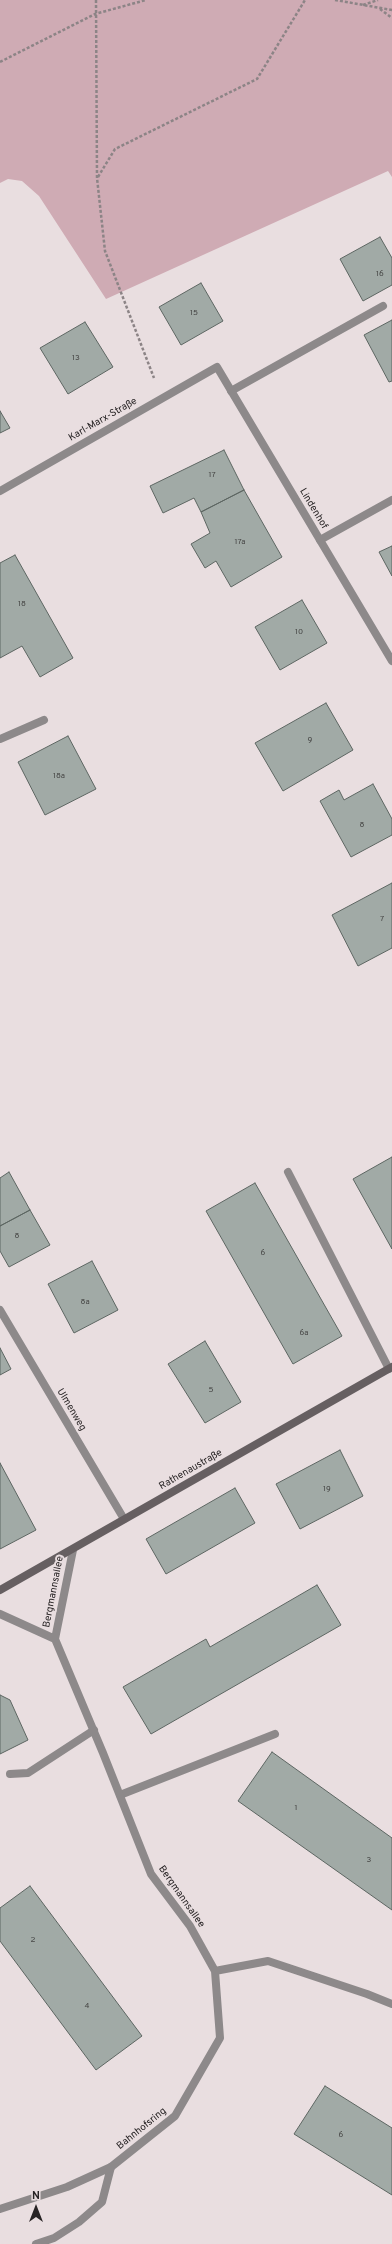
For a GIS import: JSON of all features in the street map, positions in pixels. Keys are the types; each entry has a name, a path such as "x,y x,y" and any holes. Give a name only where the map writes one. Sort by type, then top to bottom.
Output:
{"main road":[{"name":"Rathenaustraße","path":"0,1590 73,1550 124,1519 390,1368"}],"street":[{"path":"231,391 383,306"},
{"name":"Karl-Marx-Straße","path":"0,491 217,367"},
{"name":"Lindenhof","path":"217,367 392,662"},
{"path":"320,540 392,500"},
{"path":"0,739 44,720"},
{"path":"288,1172 390,1368"},
{"name":"Ulmenweg","path":"0,1310 124,1519"},
{"name":"Bergmannsallee","path":"73,1550 55,1638 94,1730 151,1874 190,1926 215,1971"},
{"name":"Bergmannsallee","path":"0,1614 55,1638"},
{"path":"10,1774 28,1773 94,1730"},
{"path":"120,1795 275,1734"},
{"path":"215,1971 268,1961 367,1994 392,2004"},
{"name":"Bahnhofsring","path":"0,2209 67,2187 111,2167 175,2116 220,2038 215,1971"},
{"path":"36,2244 54,2238 79,2222 102,2202 111,2167"}],"path":[{"path":"96,0 97,178 105,251 162,398"},
{"path":"0,62 95,14 146,0"},
{"path":"97,178 115,149 257,78 305,0"},
{"path":"335,0 361,6 392,10"},
{"path":"361,6 378,0"},
{"path":"380,8 392,18"}],"shaded area":[{"path":"0,0 392,0 392,177 388,171 106,299 39,196 22,181 8,179 0,183"}],"building":[{"path":"380,237 392,258 392,285 363,301 340,259"},
{"path":"201,283 223,321 181,345 159,307"},
{"path":"392,320 392,381 389,382 364,335"},
{"path":"85,322 113,367 68,394 40,348"},
{"path":"0,411 10,428 0,433"},
{"path":"224,450 244,490 201,512 194,498 163,513 150,486"},
{"path":"244,490 282,557 231,587 216,561 205,568 191,544 210,533 201,512"},
{"path":"392,546 392,576 379,552"},
{"path":"15,555 73,658 40,677 22,646 0,658 0,563"},
{"path":"302,600 327,643 280,670 255,627"},
{"path":"326,703 353,750 283,791 255,743"},
{"path":"68,736 96,789 45,815 18,762"},
{"path":"373,784 392,819 392,835 351,857 320,801 339,790 344,800"},
{"path":"392,883 392,948 358,966 332,915"},
{"path":"392,1157 392,1249 353,1179"},
{"path":"9,1172 30,1210 0,1226 0,1178"},
{"path":"255,1183 342,1336 293,1364 206,1211"},
{"path":"30,1210 50,1245 9,1267 0,1251 0,1226"},
{"path":"92,1261 118,1310 74,1333 48,1284"},
{"path":"205,1341 241,1402 205,1423 168,1364"},
{"path":"0,1348 11,1369 0,1375"},
{"path":"340,1450 363,1496 300,1529 276,1484"},
{"path":"0,1463 36,1530 0,1549"},
{"path":"235,1488 255,1523 166,1574 146,1539"},
{"path":"317,1585 341,1625 151,1734 123,1687 206,1639 210,1647"},
{"path":"0,1695 10,1700 28,1740 0,1754"},
{"path":"272,1752 392,1838 392,1910 238,1801"},
{"path":"30,1886 142,2036 96,2070 0,1941 0,1908"},
{"path":"325,2086 392,2128 392,2195 294,2134"}]}
